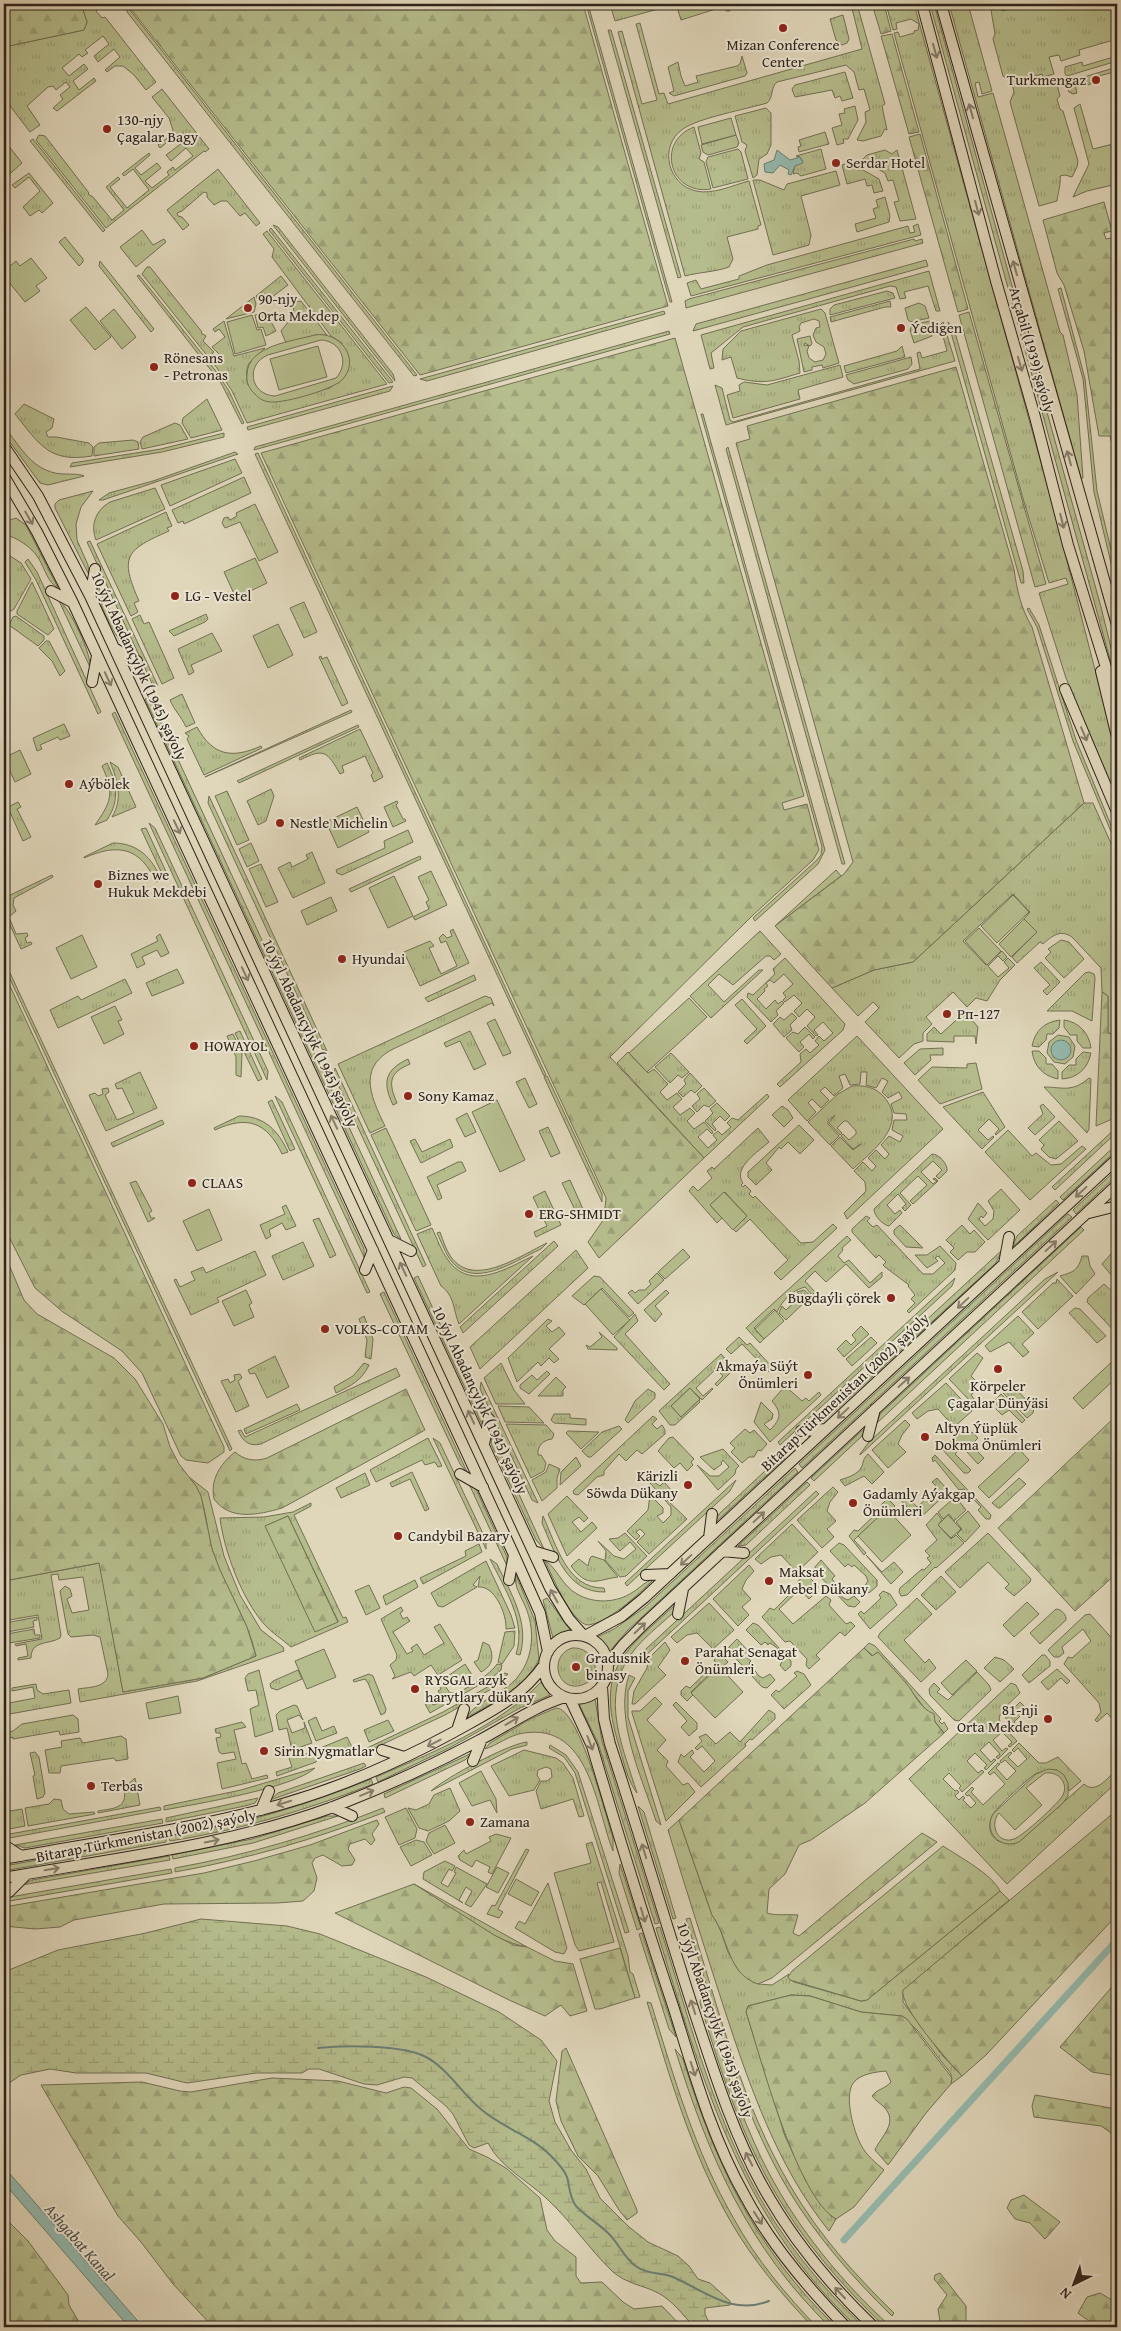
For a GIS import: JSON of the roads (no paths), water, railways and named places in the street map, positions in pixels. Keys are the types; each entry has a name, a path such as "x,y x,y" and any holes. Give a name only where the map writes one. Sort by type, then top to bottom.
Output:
{"main road":[{"name":"Arçabil (1939) şaýoly","path":"922,4 999,290 1036,417 1068,545 1117,703"},
{"name":"Arçabil (1939) şaýoly","path":"941,4 1117,625"},
{"name":"10 ýyl Abadançylyk (1945) şaýoly","path":"4,446 38,496 90,596 556,1600 584,1636"},
{"path":"4,476 37,532 73,603 483,1487 540,1613 548,1652"},
{"path":"90,596 95,569"},
{"path":"51,591 73,603"},
{"path":"1095,636 1102,676 1117,737"},
{"path":"114,648 137,661"},
{"path":"92,682 97,655"},
{"path":"1065,690 1117,812"},
{"name":"Bitarap Türkmenistan (2002) şaýoly","path":"584,1636 622,1616 670,1574 1117,1159"},
{"path":"608,1664 635,1633 722,1551 1117,1185"},
{"path":"1085,1214 1117,1206"},
{"path":"1004,1264 1009,1237"},
{"path":"389,1240 411,1251"},
{"path":"365,1270 373,1250"},
{"path":"868,1436 874,1409"},
{"path":"484,1444 489,1419"},
{"path":"801,1431 826,1429"},
{"path":"460,1474 483,1487"},
{"path":"709,1538 712,1514"},
{"path":"533,1551 553,1557"},
{"path":"722,1551 744,1553"},
{"path":"509,1580 514,1555"},
{"path":"646,1576 670,1574"},
{"path":"678,1614 683,1589"},
{"path":"569,1635 584,1636 602,1647 608,1664 607,1678 602,1686 588,1697 567,1698 553,1690 548,1682 544,1665 548,1652 560,1638 569,1635"},
{"name":"Bitarap Türkmenistan (2002) şaýoly","path":"4,1859 202,1823 261,1810 305,1797 404,1757 457,1730 512,1699 526,1687 544,1665"},
{"name":"10 ýyl Abadançylyk (1945) şaýoly","path":"602,1686 604,1719 610,1744 714,2073 741,2143 762,2186 796,2239 832,2283 874,2327"},
{"path":"567,1698 592,1746 688,2054 726,2157 744,2195 766,2231 818,2297 846,2327"},
{"name":"Bitarap Türkmenistan (2002) şaýoly","path":"4,1878 228,1838 332,1807 425,1768 482,1739 529,1711 567,1698"},
{"path":"457,1730 464,1709"},
{"path":"473,1762 482,1739"},
{"path":"382,1750 404,1757"},
{"path":"261,1810 269,1791"},
{"path":"332,1807 352,1816"},
{"path":"4,1845 21,1856"},
{"path":"9,1892 27,1874"}],"water":[{"path":"777,150 790,160 800,157 803,163 795,166 791,175 788,174 789,170 780,165 773,173 765,172 764,164 774,160"},
{"path":"1061,1040 1068,1043 1071,1050 1068,1057 1061,1060 1054,1057 1051,1050 1054,1043"},
{"path":"4,2167 143,2327 129,2327 4,2183"}],"waterway":[{"path":"844,2240 1117,1940"},
{"path":"318,2048 342,2046 387,2048 414,2052 424,2056 440,2067 482,2110 535,2143 551,2156 566,2174 576,2206 608,2233 632,2264 641,2270 673,2277 708,2295 731,2304 743,2306 756,2305 769,2301"}],"place":[{"name":"Mizan Conference Center","path":"783,28"},
{"name":"Turkmengaz","path":"1096,80"},
{"name":"130-njy Çagalar Bagy","path":"107,129"},
{"name":"Serdar Hotel","path":"836,163"},
{"name":"90-njy Orta Mekdep","path":"248,308"},
{"name":"Ýedigen","path":"901,328"},
{"name":"Rönesans - Petronas","path":"154,367"},
{"name":"LG - Vestel","path":"175,596"},
{"name":"Aýbölek","path":"69,784"},
{"name":"Nestle Michelin","path":"280,823"},
{"name":"Biznes we Hukuk Mekdebi","path":"98,884"},
{"name":"Hyundai","path":"342,959"},
{"name":"Рп-127","path":"947,1014"},
{"name":"HOWAYOL","path":"194,1046"},
{"name":"Sony Kamaz","path":"408,1096"},
{"name":"CLAAS","path":"192,1183"},
{"name":"ERG-SHMIDT","path":"529,1214"},
{"name":"Bugdaýli çörek","path":"891,1298"},
{"name":"VOLKS-COTAM","path":"325,1329"},
{"name":"Körpeler Çagalar Dünýäsi","path":"998,1369"},
{"name":"Akmaýa Süýt Önümleri","path":"808,1375"},
{"name":"Altyn Ýüplük Dokma Önümleri","path":"925,1437"},
{"name":"Kärizli Söwda Dükany","path":"688,1485"},
{"name":"Gadamly Aýakgap Önümleri","path":"853,1503"},
{"name":"Candybil Bazary","path":"398,1536"},
{"name":"Maksat Mebel Dükany","path":"769,1581"},
{"name":"Parahat Senagat Önümleri","path":"685,1661"},
{"name":"Gradusnik binasy","path":"576,1667"},
{"name":"RYSGAL azyk harytlary dükany","path":"415,1689"},
{"name":"81-nji Orta Mekdep","path":"1048,1719"},
{"name":"Sirin Nygmatlar","path":"264,1751"},
{"name":"Terbas","path":"91,1786"},
{"name":"Zamana","path":"470,1822"}],"water label":[{"name":"Ashgabat Kanal","path":"80,2242"}]}
